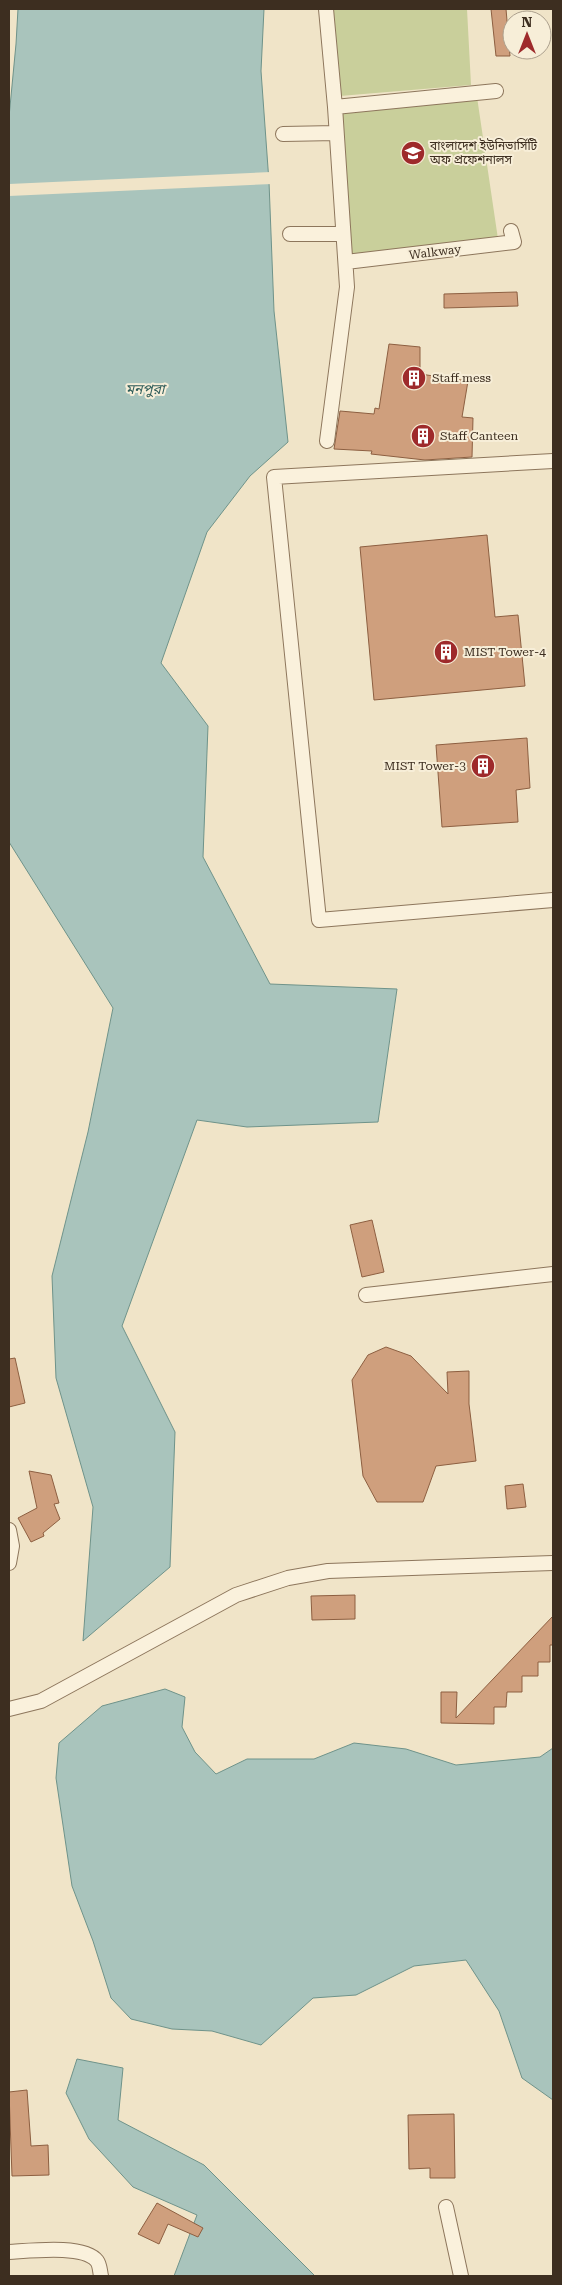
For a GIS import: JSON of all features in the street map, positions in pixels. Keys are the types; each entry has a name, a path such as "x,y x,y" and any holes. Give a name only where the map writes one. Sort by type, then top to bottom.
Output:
{"street":[{"path":"326,9 335,107 347,287 327,441"},
{"path":"335,107 496,91"},
{"path":"283,134 336,133"},
{"name":"Walkway","path":"346,262 514,242 511,231"},
{"path":"290,234 343,234"},
{"path":"553,462 274,477 319,920 553,900"},
{"path":"366,1295 553,1274"},
{"path":"9,1530 12,1546 9,1564"},
{"path":"9,1710 41,1701 236,1595 288,1578 328,1571 553,1564"},
{"path":"446,2207 461,2276"},
{"path":"9,2252 75,2251 87,2253 98,2262 101,2276"}],"green space":[{"path":"333,9 467,9 471,85 340,96"},
{"path":"477,97 498,239 350,256 340,112"}],"water":[{"name":"মনপুরা","path":"18,9 264,9 261,71 269,182 274,311 288,442 250,476 207,532 161,663 208,726 203,857 270,984 397,989 378,1122 247,1127 197,1120 122,1326 175,1432 170,1567 83,1641 93,1507 56,1378 52,1276 88,1132 113,1008 9,842 9,117"},
{"path":"165,1689 185,1697 182,1727 195,1752 216,1774 247,1759 314,1759 354,1743 406,1749 456,1765 540,1757 553,1748 553,2100 522,2078 499,2011 466,1960 414,1966 356,1995 313,1998 261,2045 212,2031 172,2029 131,2019 111,1998 93,1941 72,1886 56,1778 59,1743 102,1706"},
{"path":"77,2059 123,2068 118,2120 204,2165 315,2276 174,2276 197,2215 133,2187 89,2139 66,2093"}],"pier":[{"path":"271,172 272,184 9,196 9,184"}],"building":[{"path":"491,9 506,9 502,10 502,56 496,56"},
{"path":"517,292 518,306 444,308 444,294"},
{"path":"389,344 420,347 420,374 468,381 462,417 473,418 472,457 425,460 371,454 372,451 334,449 340,411 374,414 375,408 379,409"},
{"name":"MIST Tower-4","path":"487,535 495,617 518,615 525,686 374,700 360,547"},
{"name":"MIST Tower-3","path":"527,738 530,788 516,790 518,822 442,827 436,745"},
{"path":"372,1220 384,1272 362,1277 350,1225"},
{"path":"386,1347 411,1356 448,1394 447,1372 469,1371 469,1404 476,1461 436,1466 423,1502 377,1502 363,1476 352,1380 368,1355"},
{"path":"15,1358 25,1403 9,1407 9,1359"},
{"path":"29,1471 51,1475 59,1503 54,1504 60,1519 43,1533 44,1536 31,1542 18,1518 37,1508"},
{"path":"523,1484 526,1507 507,1509 505,1486"},
{"path":"355,1595 355,1619 312,1620 311,1596"},
{"path":"553,1616 553,1645 550,1645 550,1662 538,1662 538,1676 522,1676 522,1692 507,1692 506,1707 494,1707 494,1724 441,1723 441,1692 457,1692 456,1718"},
{"path":"27,2090 31,2146 48,2145 49,2175 12,2176 9,2092"},
{"path":"454,2114 455,2178 430,2178 430,2168 409,2169 408,2115"},
{"path":"157,2203 203,2228 198,2237 168,2224 159,2244 138,2234"}],"place":[{"name":"বাংলাদেশ ইউনিভার্সিটি অফ প্রফেশনালস","path":"413,153"},
{"name":"Staff mess","path":"414,378"},
{"name":"Staff Canteen","path":"423,436"},
{"name":"MIST Tower-4","path":"446,652"},
{"name":"MIST Tower-3","path":"483,766"}]}
